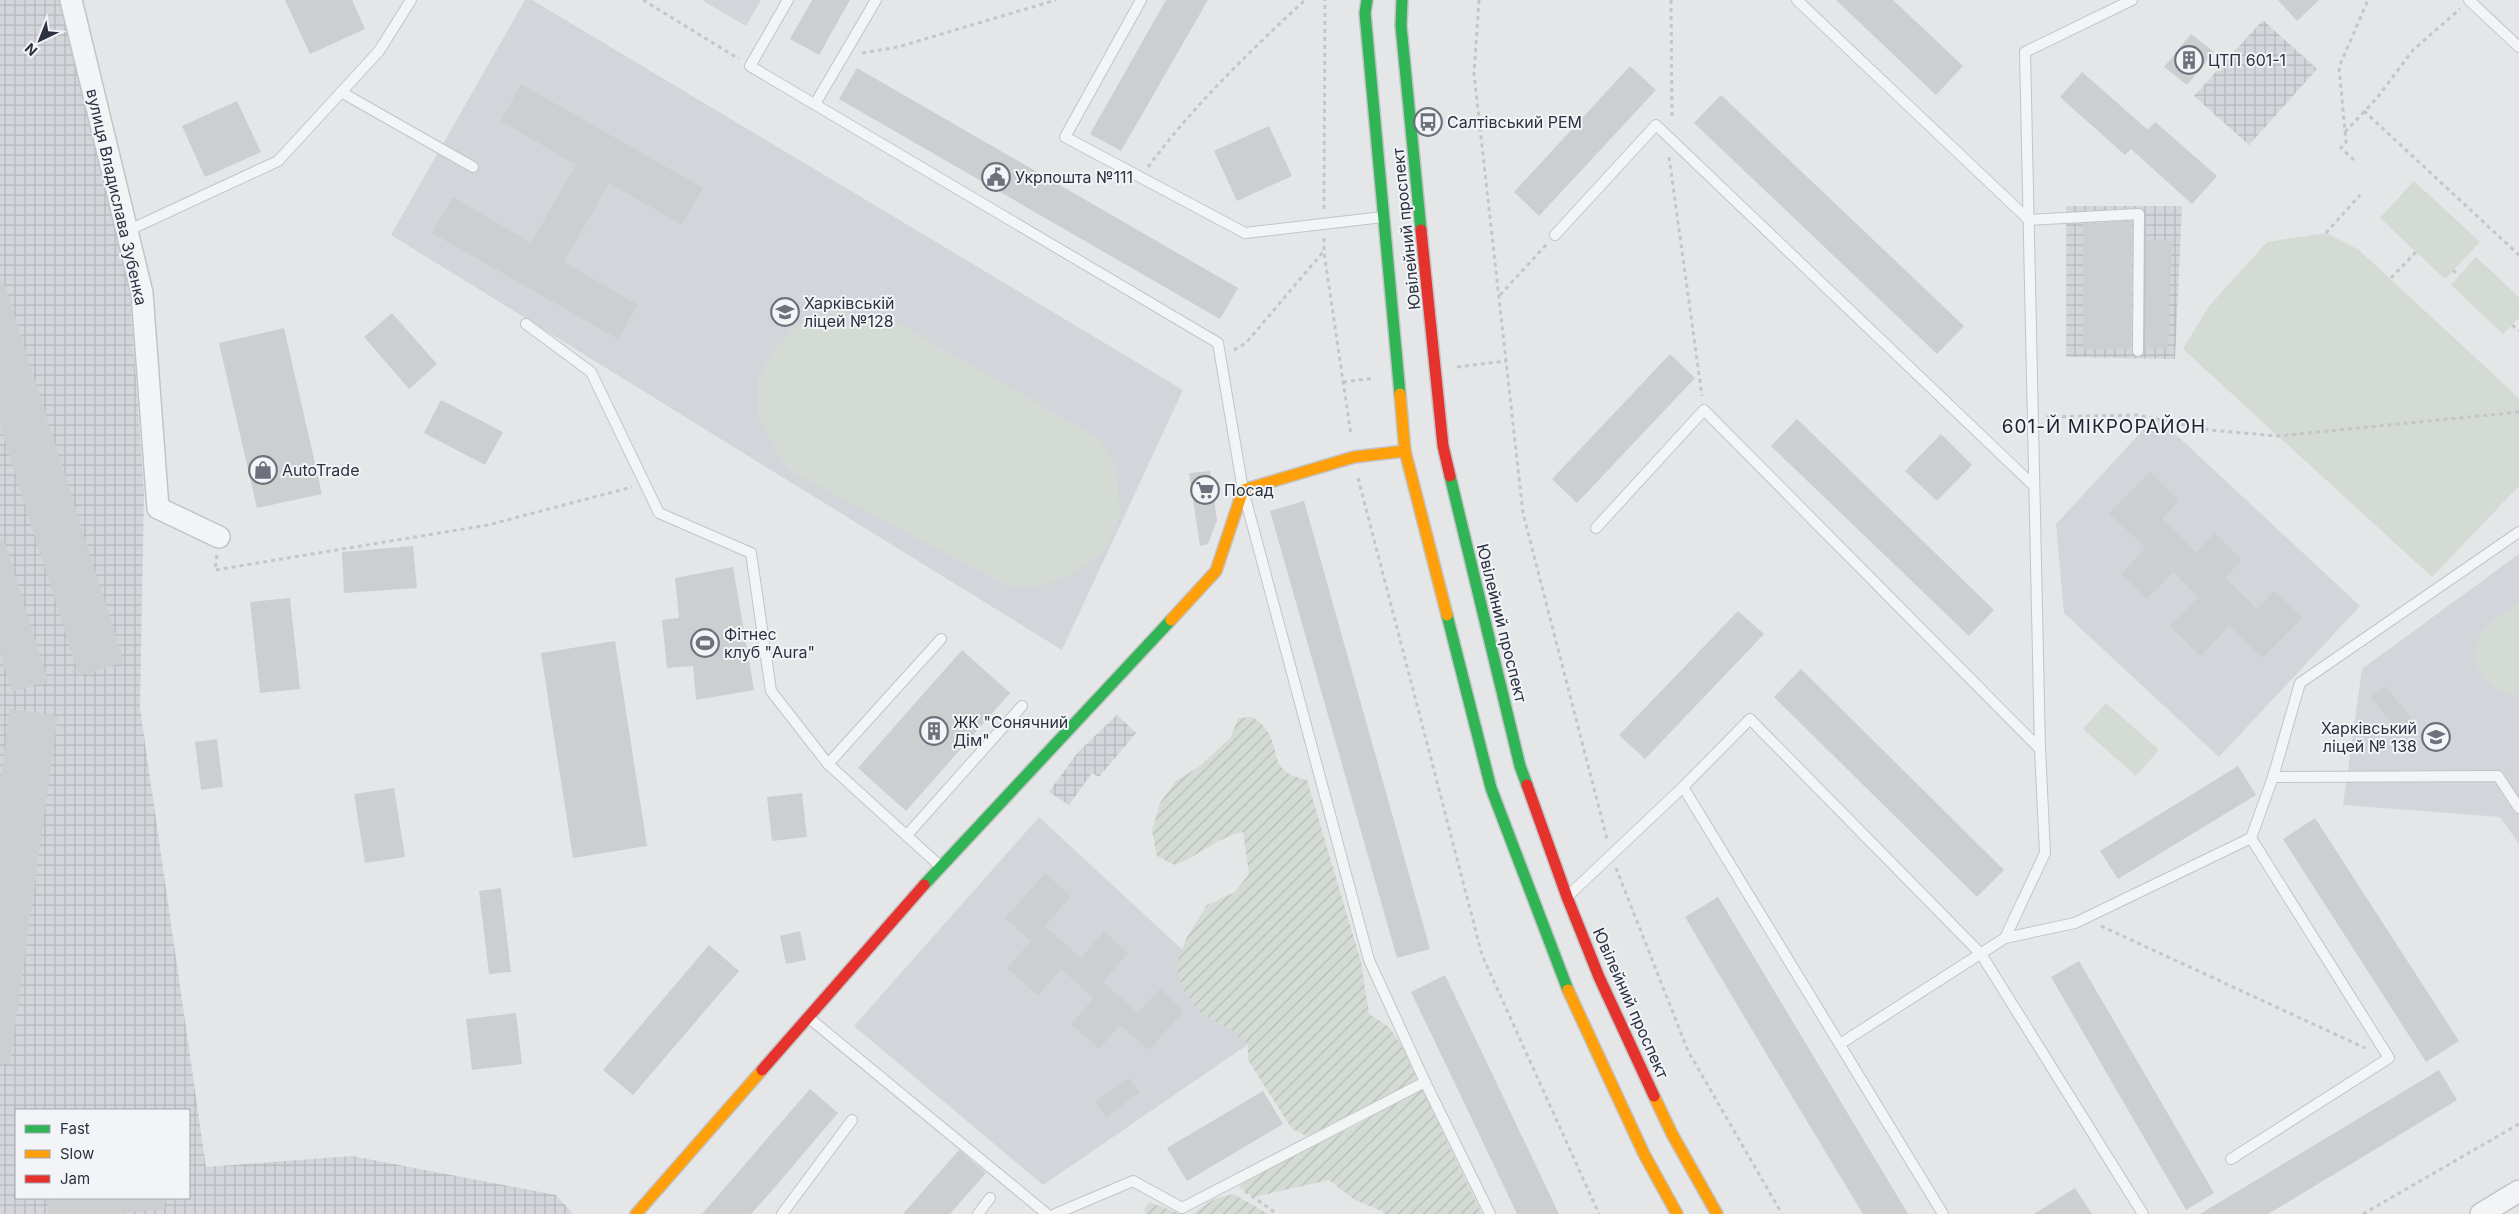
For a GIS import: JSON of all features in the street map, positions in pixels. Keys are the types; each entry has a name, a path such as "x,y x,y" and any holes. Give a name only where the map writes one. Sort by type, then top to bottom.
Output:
{"main road":[{"name":"Ювілейний проспект","path":"1367,0 1366,13 1384,217 1410,450 1491,788 1574,1006 1644,1154 1678,1214"},
{"name":"Ювілейний проспект","path":"1402,0 1401,26 1438,447 1520,766 1567,897 1599,976 1672,1134 1717,1214"},
{"path":"636,1214 941,866 1216,571 1243,490 1354,457 1410,450"}],"street":[{"name":"вулиця Владислава Зубенка","path":"71,0 142,293 158,508 219,537"},
{"path":"2481,1214 2519,1192"}],"lane":[{"path":"127,231 278,161 378,51 412,0"},
{"path":"788,0 750,66 1218,343 1243,490 1369,960 1425,1082 1490,1214"},
{"path":"815,104 876,0"},
{"path":"1141,0 1065,137 1245,233 1384,217"},
{"path":"1797,0 2028,220 2139,214 2138,351"},
{"path":"2005,938 2045,854 2040,749 2025,52 2132,0"},
{"path":"2470,1 2519,46"},
{"path":"341,92 473,167"},
{"path":"1555,235 1656,125 2034,486"},
{"path":"526,324 591,372 659,513 751,552 771,691 828,764 941,866"},
{"path":"1596,528 1704,410 2040,749"},
{"path":"1840,1044 2005,938 2075,923 2251,838 2273,777 2300,684 2519,532"},
{"path":"828,764 940,639"},
{"path":"907,835 1022,706"},
{"path":"1567,897 1683,787 1750,720 1981,954 2143,1214"},
{"path":"2273,777 2498,776 2519,808"},
{"path":"1683,787 1943,1214"},
{"path":"2230,1159 2389,1058 2251,838"},
{"path":"808,1017 1047,1214"},
{"path":"1055,1214 1134,1181 1182,1208 1425,1082"},
{"path":"782,1214 852,1120"},
{"path":"978,1214 990,1198"}],"path":[{"path":"643,0 750,66"},
{"path":"843,56 898,47 1056,0"},
{"path":"1140,177 1175,130 1246,56 1305,0"},
{"path":"1324,0 1324,252 1360,494 1482,955 1599,1214"},
{"path":"1479,0 1474,74 1500,295 1522,514 1611,856 1634,918 1688,1051 1782,1214"},
{"path":"1670,0 1669,138 1704,410"},
{"path":"2354,160 2341,148 2346,142 2339,67 2368,0"},
{"path":"2345,132 2413,50 2456,11 2470,1"},
{"path":"2364,111 2519,255"},
{"path":"2326,233 2360,195"},
{"path":"1500,295 1555,235"},
{"path":"1221,358 1246,343 1324,252"},
{"path":"2391,278 2416,252"},
{"path":"2453,270 2459,276"},
{"path":"2512,325 2519,331"},
{"path":"1456,367 1506,361"},
{"path":"1343,382 1375,378"},
{"path":"2033,417 2137,414 2209,430 2278,436 2519,412"},
{"path":"219,537 215,570 488,525 645,483"},
{"path":"2084,919 2389,1058"},
{"path":"2363,1214 2519,1124"},
{"path":"1233,1182 1277,1214"}],"shaded area":[{"path":"0,0 60,0 129,281 144,493 140,708 206,1167 352,1156 556,1195 573,1214 0,1214"},
{"name":"Харківській ліцей №128","path":"525,0 532,0 1183,390 1062,650 391,235"},
{"path":"702,0 761,0 746,26"},
{"path":"2263,20 2317,69 2249,145 2194,96"},
{"path":"2414,181 2480,242 2445,279 2380,218"},
{"path":"2066,206 2182,206 2175,359 2066,357"},
{"path":"2326,233 2359,250 2519,398 2519,486 2432,577 2183,349 2209,306 2267,242"},
{"path":"2476,257 2519,297 2519,318 2503,334 2451,285"},
{"path":"833,311 889,318 1098,438 1116,466 1120,515 1105,551 1077,571 1043,586 1007,586 789,470 775,449 757,412 759,376 775,349 799,323"},
{"path":"2156,416 2360,606 2219,757 2064,613 2056,524"},
{"name":"Харківський ліцей № 138","path":"2519,554 2519,844 2500,817 2343,805 2362,669"},
{"path":"2519,603 2519,695 2508,694 2490,684 2483,676 2475,655 2480,635 2488,625"},
{"path":"2106,703 2159,750 2136,776 2083,729"},
{"path":"1117,715 1136,733 1099,777 1092,773 1069,805 1049,792 1078,752"},
{"path":"1253,717 1264,727 1270,737 1280,766 1294,776 1307,780 1361,962 1369,1014 1389,1027 1402,1046 1417,1080 1307,1136 1292,1129 1248,1060 1248,1045 1232,1030 1201,1013 1183,990 1176,967 1186,939 1207,905 1235,892 1249,874 1243,832 1225,838 1175,865 1157,856 1152,831 1160,803 1176,781 1200,766 1231,737 1238,718"},
{"path":"1039,817 1269,1030 1043,1185 854,1026"},
{"path":"1422,1089 1482,1214 1384,1214 1382,1211 1355,1200 1329,1180 1254,1197 1239,1187 1251,1177 1365,1121 1377,1112"},
{"path":"1234,1194 1268,1214 1192,1214 1214,1199"},
{"path":"1149,1202 1180,1214 1146,1214 1144,1210"}],"building":[{"path":"285,0 352,0 365,29 310,54"},
{"path":"812,0 850,0 819,55 790,39"},
{"path":"1166,0 1208,0 1121,151 1090,134"},
{"path":"1836,0 1893,0 1963,66 1936,95"},
{"path":"2278,0 2319,0 2297,21"},
{"name":"ЦТП 601-1","path":"2191,34 2214,52 2187,85 2164,67"},
{"path":"1630,66 1656,90 1539,216 1514,192"},
{"path":"857,68 1238,288 1220,319 839,99"},
{"path":"2082,72 2148,130 2155,122 2217,176 2192,204 2131,149 2125,155 2060,97"},
{"path":"521,84 703,188 682,225 609,183 564,262 638,305 618,339 432,233 453,197 531,243 576,165 501,121"},
{"path":"1721,95 1964,326 1937,354 1694,123"},
{"path":"237,101 261,152 205,177 182,126"},
{"path":"1269,126 1292,176 1237,201 1214,151"},
{"path":"2132,221 2131,349 2083,349 2083,224"},
{"path":"2146,240 2172,241 2168,349 2145,348"},
{"path":"0,282 4,282 124,662 79,676 0,426"},
{"path":"392,313 437,364 409,389 364,337"},
{"path":"284,328 322,494 257,508 219,343"},
{"path":"1670,354 1695,378 1577,503 1552,479"},
{"path":"441,400 503,432 485,465 424,433"},
{"path":"1797,419 1994,610 1969,636 1771,446"},
{"path":"1941,434 1972,465 1937,501 1905,471"},
{"path":"1210,471 1217,520 1208,544 1200,546 1189,473"},
{"path":"2150,472 2179,501 2162,519 2196,552 2215,533 2242,560 2225,578 2257,609 2274,591 2302,618 2263,658 2229,626 2201,656 2170,626 2198,597 2173,572 2147,599 2121,574 2146,548 2109,513"},
{"path":"1304,501 1430,949 1397,958 1270,511"},
{"path":"0,540 4,540 48,681 12,692 0,653"},
{"path":"413,546 417,588 344,593 342,552"},
{"name":"Фітнес клуб \"Aura\"","path":"733,567 754,690 696,700 693,666 667,668 662,620 679,618 675,578"},
{"path":"290,598 300,689 260,693 250,602"},
{"path":"1738,611 1764,634 1645,759 1619,735"},
{"path":"615,641 647,846 573,858 541,653"},
{"name":"ЖК \"Сонячний Дім\"","path":"962,650 1010,693 906,811 858,768"},
{"path":"1801,669 2004,870 1977,897 1774,697"},
{"path":"2385,686 2412,719 2398,731 2371,697"},
{"path":"10,709 58,716 10,1064 0,1063 0,784"},
{"path":"217,739 223,787 201,790 195,742"},
{"path":"2238,766 2256,795 2118,879 2100,851"},
{"path":"394,788 405,857 365,863 354,794"},
{"path":"802,793 807,837 772,841 767,797"},
{"path":"2315,818 2459,1041 2426,1062 2283,839"},
{"path":"1045,873 1071,896 1045,926 1081,958 1104,931 1128,953 1103,982 1138,1013 1160,989 1184,1011 1149,1050 1120,1025 1099,1049 1071,1024 1094,998 1061,969 1038,996 1007,968 1031,941 1005,918"},
{"path":"501,888 511,972 489,974 479,891"},
{"path":"1718,897 1908,1214 1863,1214 1767,1055 1685,917"},
{"path":"800,931 806,960 786,964 780,936"},
{"path":"709,945 739,971 633,1095 603,1070"},
{"path":"2079,961 2214,1193 2186,1210 2051,977"},
{"path":"1445,975 1559,1214 1517,1214 1411,992"},
{"path":"516,1013 522,1064 472,1070 466,1019"},
{"path":"2439,1070 2457,1100 2268,1214 2200,1214"},
{"path":"1129,1078 1140,1092 1106,1117 1095,1102"},
{"path":"810,1089 838,1113 776,1186 751,1214 702,1214"},
{"path":"1263,1091 1283,1124 1187,1181 1167,1148"},
{"path":"959,1150 986,1173 950,1214 903,1214"},
{"path":"2075,1188 2092,1214 2034,1214"},
{"path":"165,1199 165,1209 114,1214 49,1214 47,1200"}],"traffic: fast":[{"path":"1367,0 1365,13 1400,394"},
{"path":"1402,0 1401,26 1421,230"},
{"path":"1450,476 1520,766 1527,785"},
{"path":"1447,615 1491,788 1568,990"},
{"path":"924,885 1171,620"}],"traffic: slow":[{"path":"1400,394 1405,451 1447,615"},
{"path":"1171,620 1216,571 1243,490 1354,457 1405,451"},
{"path":"1568,990 1644,1154 1677,1214"},
{"path":"636,1214 762,1070"},
{"path":"1654,1096 1672,1134 1717,1214"}],"traffic: jam":[{"path":"1421,230 1443,446 1450,476"},
{"path":"1527,785 1567,897 1599,977 1654,1096"},
{"path":"762,1070 924,885"}],"place":[{"name":"ЦТП 601-1","path":"2189,60"},
{"name":"Салтівський РЕМ","path":"1428,122"},
{"name":"Укрпошта №111","path":"996,177"},
{"name":"Харківській ліцей №128","path":"785,312"},
{"name":"AutoTrade","path":"263,470"},
{"name":"Посад","path":"1205,490"},
{"name":"Фітнес клуб \"Aura\"","path":"705,643"},
{"name":"ЖК \"Сонячний Дім\"","path":"934,731"},
{"name":"Харківський ліцей № 138","path":"2436,737"}],"district":[{"name":"601-Й МІКРОРАЙОН","path":"2104,426"}]}
